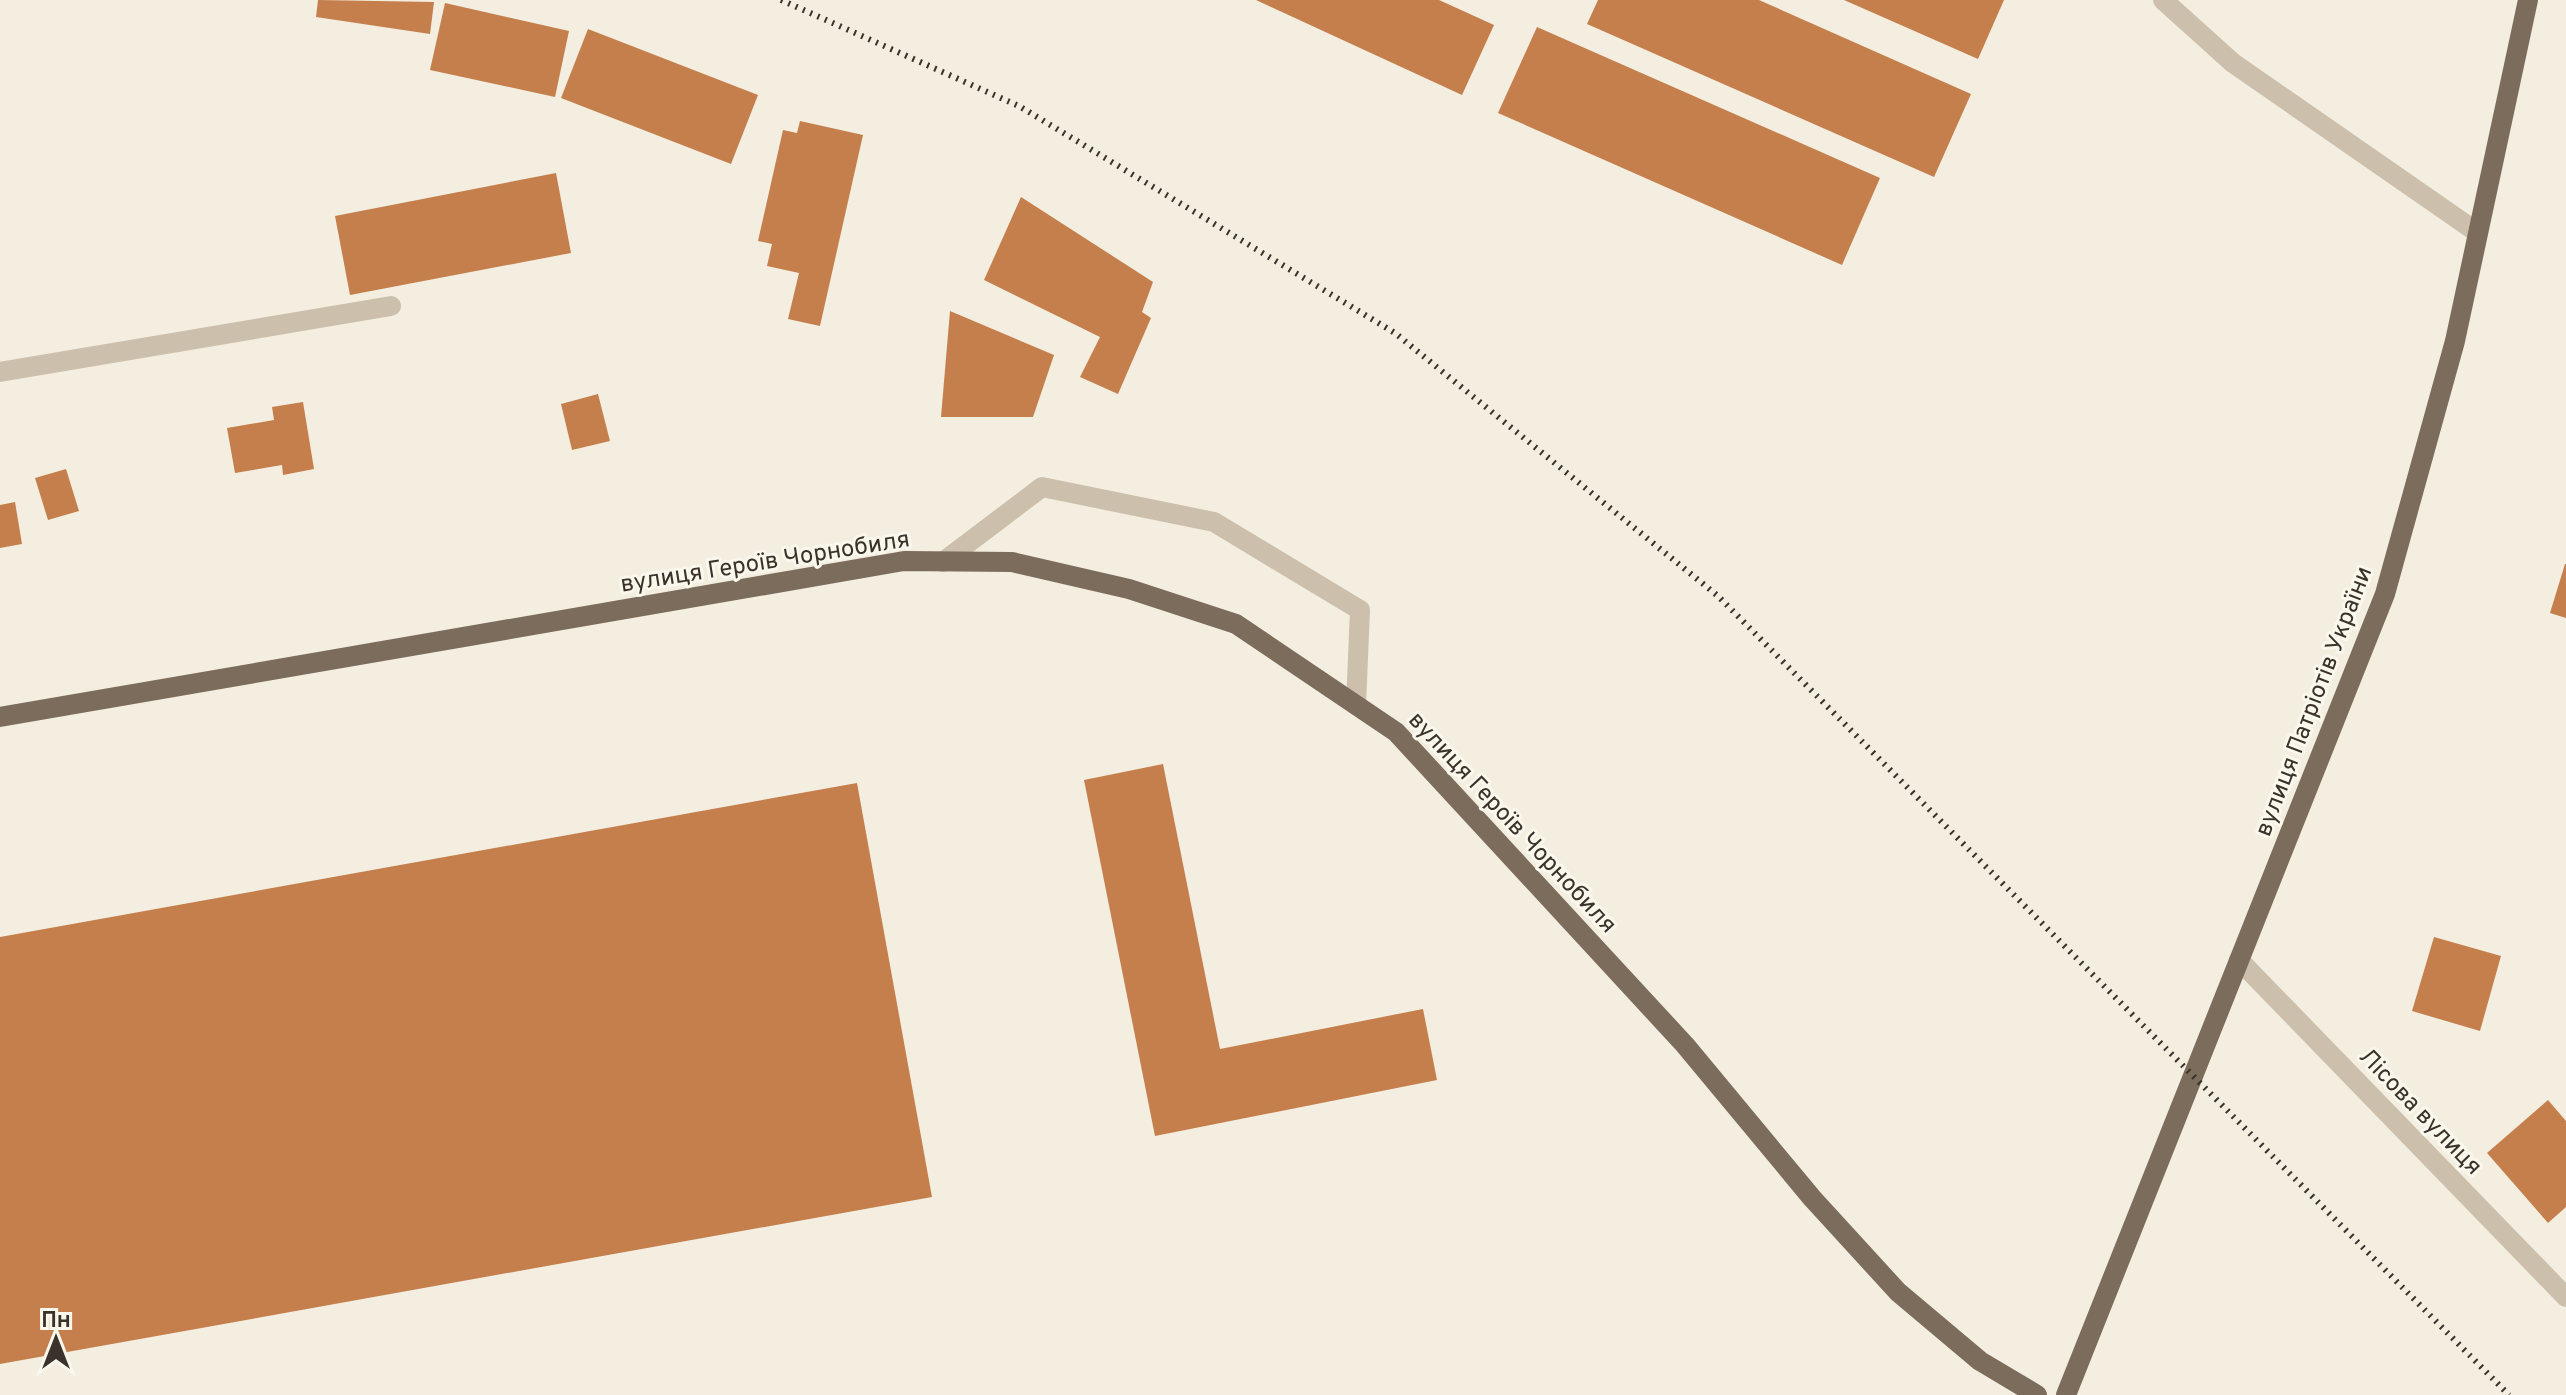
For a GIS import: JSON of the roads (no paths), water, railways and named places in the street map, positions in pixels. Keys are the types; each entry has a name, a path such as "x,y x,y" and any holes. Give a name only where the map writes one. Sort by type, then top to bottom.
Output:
{"main road":[{"name":"вулиця Патріотів України","path":"2066,1395 2385,594 2455,341 2528,0"},
{"name":"вулиця Героїв Чорнобиля","path":"0,717 904,561 1012,562 1129,589 1236,624 1396,732 1685,1045 1812,1198 1898,1292 1980,1361 2037,1395"}],"street":[{"path":"2163,0 2233,63 2478,233"},
{"path":"0,372 391,306"},
{"path":"943,562 1042,487 1214,522 1360,610 1356,705"},
{"name":"Лісова вулиця","path":"2239,960 2566,1297"}],"railway":[{"path":"781,0 1019,106 1395,333 1718,596 2509,1395"}]}
